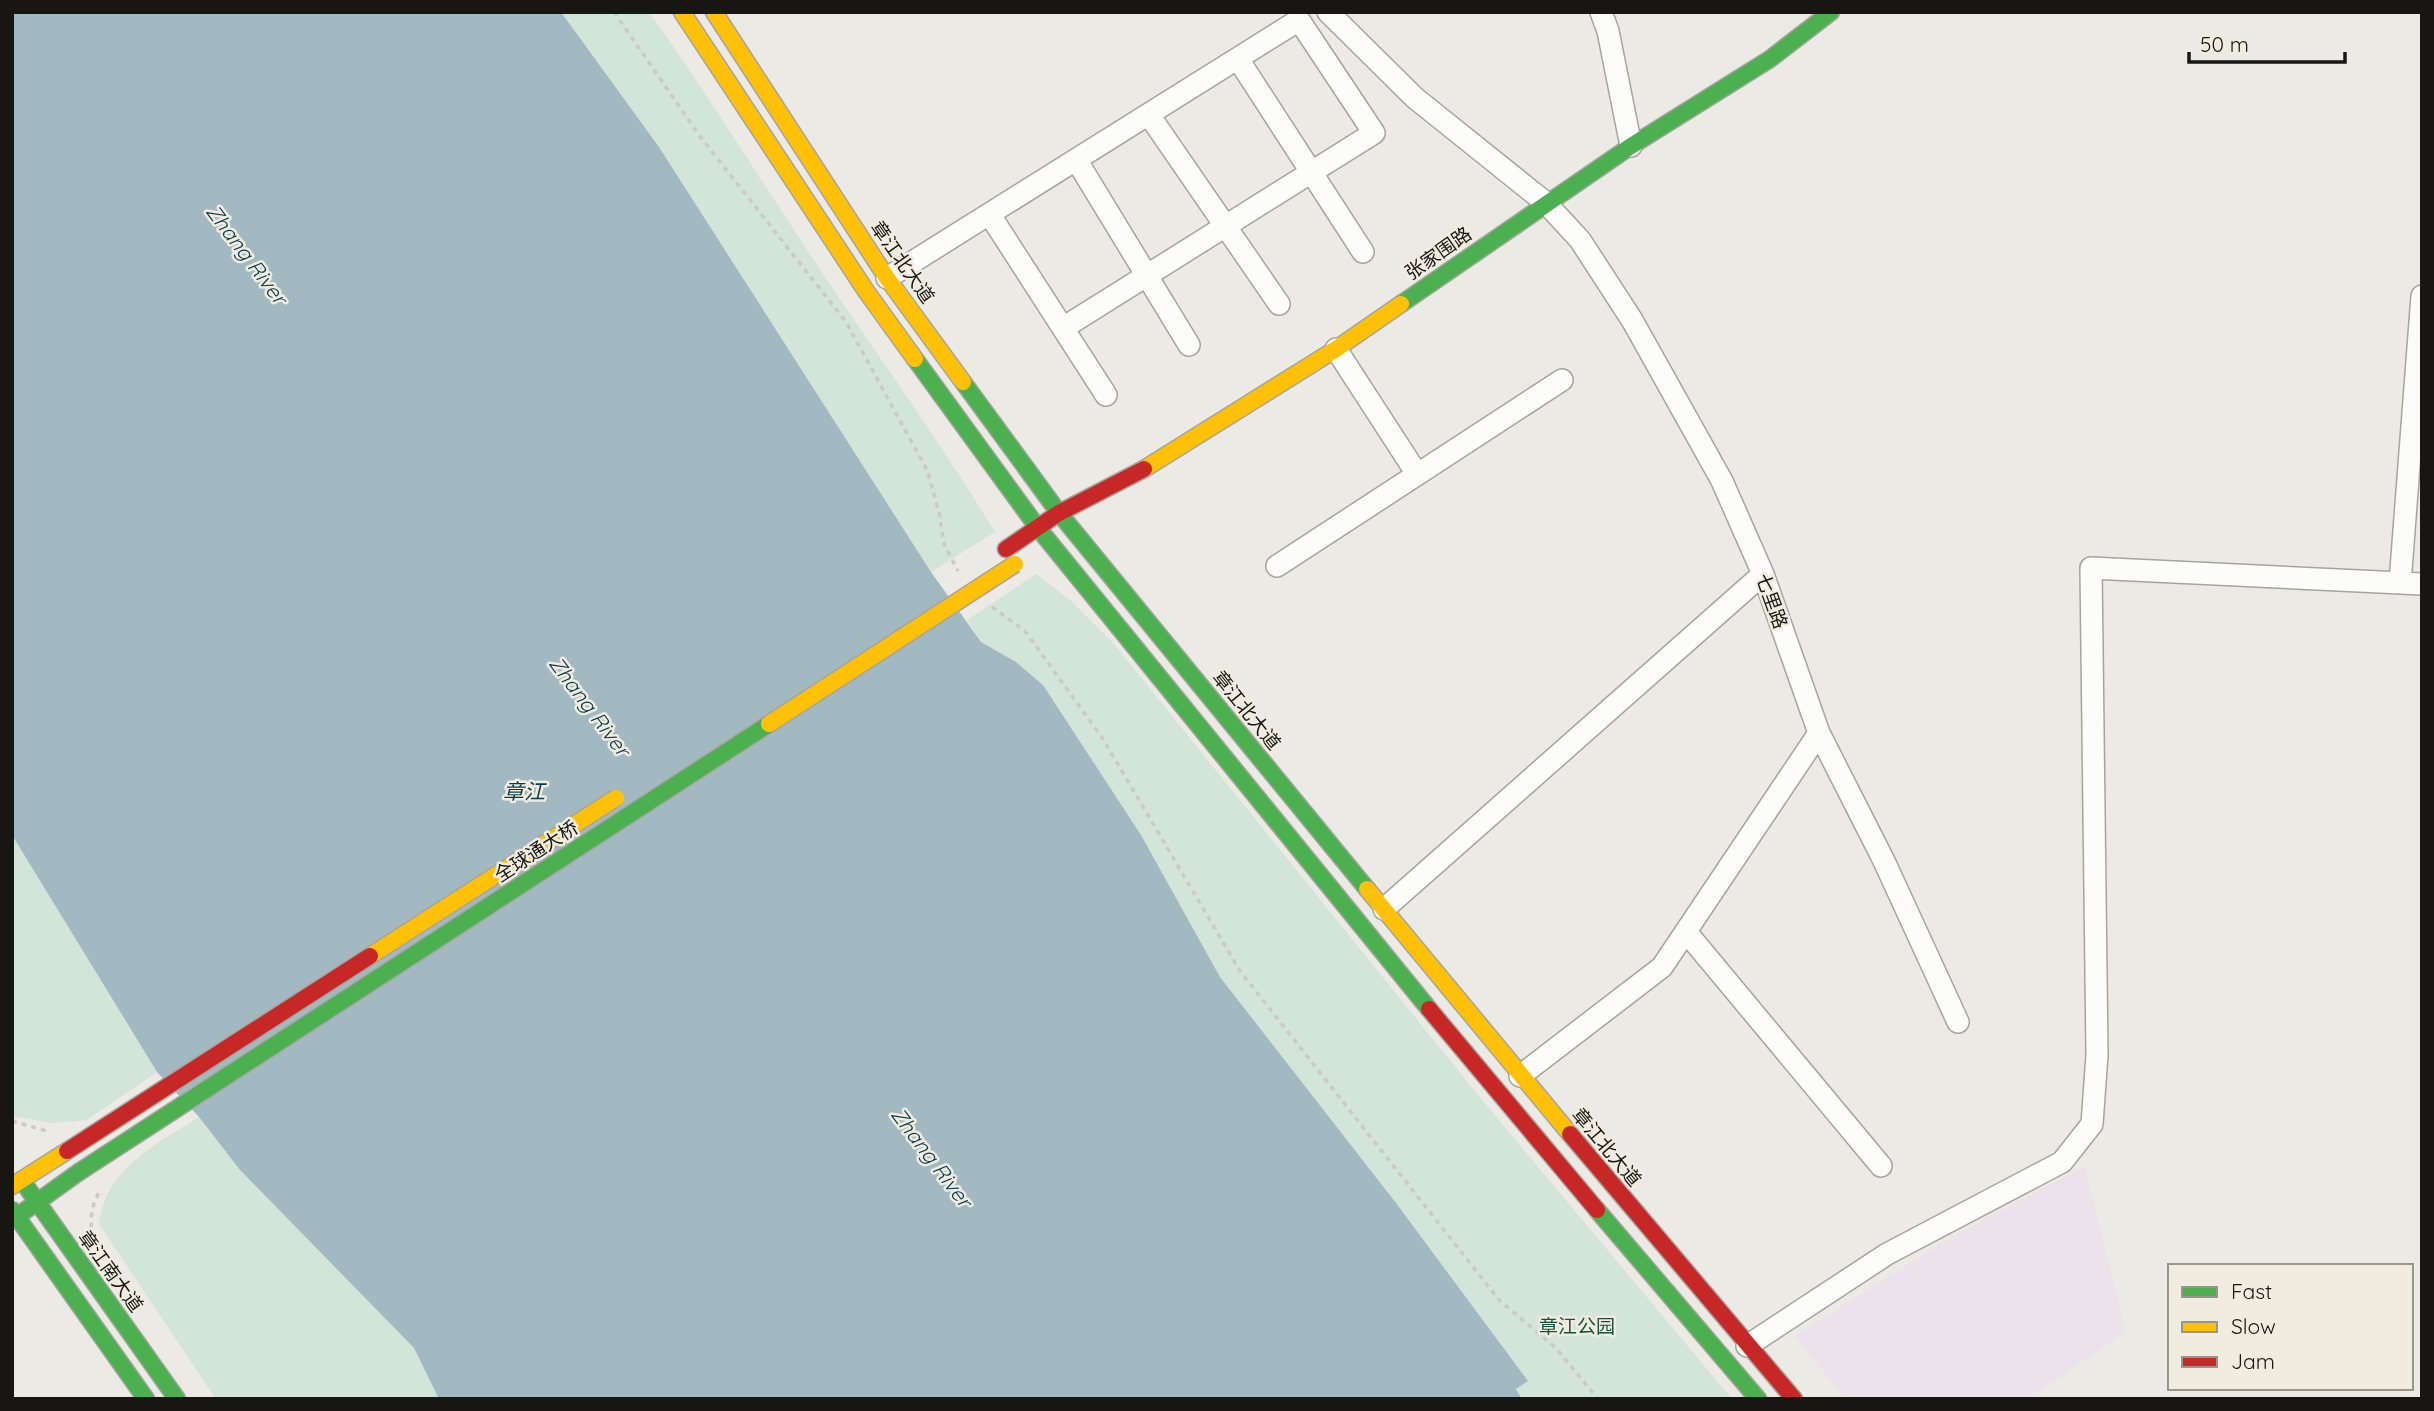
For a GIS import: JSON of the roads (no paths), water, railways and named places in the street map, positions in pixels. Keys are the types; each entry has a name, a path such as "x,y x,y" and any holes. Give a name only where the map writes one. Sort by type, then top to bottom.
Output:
{"main road":[{"path":"682,12 866,291 1038,528 1033,553 1758,1399"},
{"name":"章江北大道","path":"714,12 887,278 1059,513 1520,1076 1794,1399"},
{"name":"张家围路","path":"1000,552 1059,513 1138,473 1336,349 1631,146 1770,59 1831,12"},
{"name":"全球通大桥","path":"14,1216 1072,529 1138,473"},
{"name":"全球通大桥","path":"15,1178 67,1151 630,790"},
{"name":"章江南大道","path":"15,1178 37,1202 177,1399"},
{"path":"14,1216 146,1399"}],"street":[{"name":"七里路","path":"1328,12 1415,98 1546,203 1580,240 1632,320 1722,481 1763,574 1819,733 1884,862 1958,1023"},
{"path":"1601,12 1608,31 1631,146"},
{"path":"887,278 1299,20 1374,133 1063,328"},
{"path":"1238,59 1363,252"},
{"path":"1149,115 1279,304"},
{"path":"1077,160 1189,345"},
{"path":"990,215 1106,395"},
{"path":"2400,583 2422,296"},
{"path":"1336,349 1417,474"},
{"path":"1277,566 1562,380"},
{"path":"1747,1346 1887,1254 2062,1162 2092,1124 2097,1055 2091,568 2422,584"},
{"path":"1384,909 1763,574"},
{"path":"1520,1076 1661,967 1687,933 1819,733"},
{"path":"1687,933 1881,1166"}],"water":[{"name":"章江","path":"12,12 561,12 659,147 931,572 981,642 1016,662 1043,685 1141,835 1220,977 1396,1203 1528,1381 1516,1389 1522,1399 439,1399 414,1348 240,1170 199,1117 157,1072 12,835"}],"water label":[{"name":"Zhang River","path":"247,254"},
{"name":"Zhang River","path":"590,706"},
{"name":"Zhang River","path":"932,1157"}],"park label":[{"name":"章江公园","path":"1577,1326"}]}
